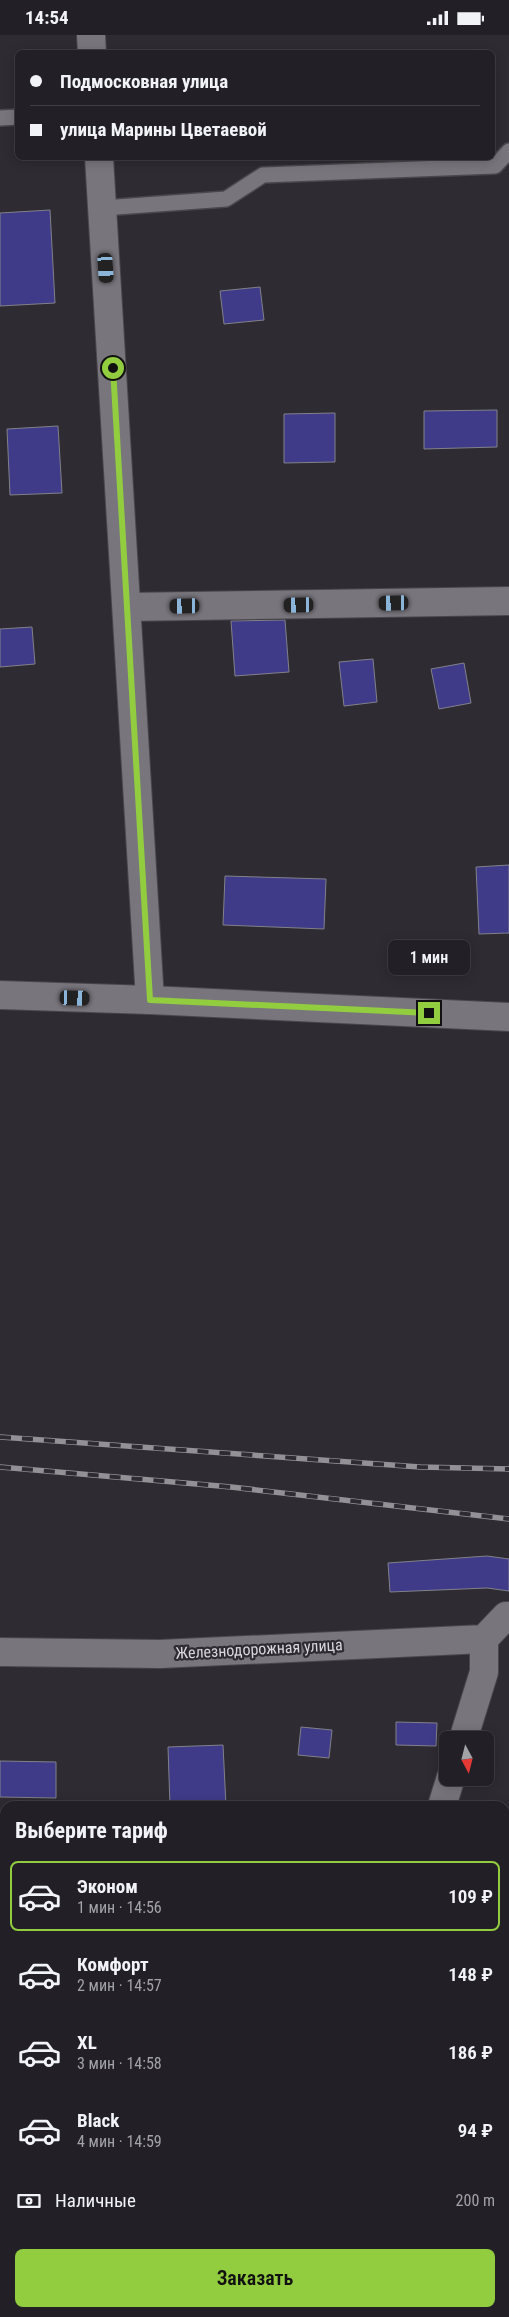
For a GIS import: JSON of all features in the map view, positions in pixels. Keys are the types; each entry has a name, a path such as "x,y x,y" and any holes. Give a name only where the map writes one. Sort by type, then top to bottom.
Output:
{"street":[{"path":"91,35 92,50"},
{"path":"99,160 150,1000"},
{"path":"127,607 509,601"},
{"path":"0,995 509,1017"},
{"path":"466,1731 484,1673 484,1639 506,1616 509,1617"},
{"name":"Железнодорожная улица","path":"0,1651 160,1654 484,1639"},
{"path":"444,1801 448,1786"}],"lane":[{"path":"0,118 15,117"},
{"path":"103,208 226,199 263,175 495,166 509,151"}],"building":[{"path":"50,210 55,303 0,306 0,213"},
{"path":"260,287 264,320 224,324 220,291"},
{"path":"497,410 497,447 424,449 424,411"},
{"path":"335,413 335,462 284,463 284,414"},
{"path":"58,426 62,493 10,495 7,429"},
{"path":"285,620 289,672 235,676 231,621"},
{"path":"32,627 35,664 0,667 0,629"},
{"path":"373,659 377,702 344,706 339,662"},
{"path":"464,663 471,703 439,709 431,669"},
{"path":"509,865 509,933 479,934 476,867"},
{"path":"225,876 326,879 324,929 223,925"},
{"path":"487,1556 509,1559 509,1591 487,1588 390,1592 388,1563"},
{"path":"396,1722 437,1723 436,1746 396,1745"},
{"path":"301,1727 332,1730 329,1758 298,1755"},
{"path":"223,1745 226,1801 170,1801 168,1747"},
{"path":"0,1761 56,1762 56,1798 0,1797"}],"railway":[{"path":"0,1437 420,1467 509,1469"},
{"path":"0,1467 231,1487 509,1519"}],"route":[{"path":"113,368 150,1000 429,1013"}]}
